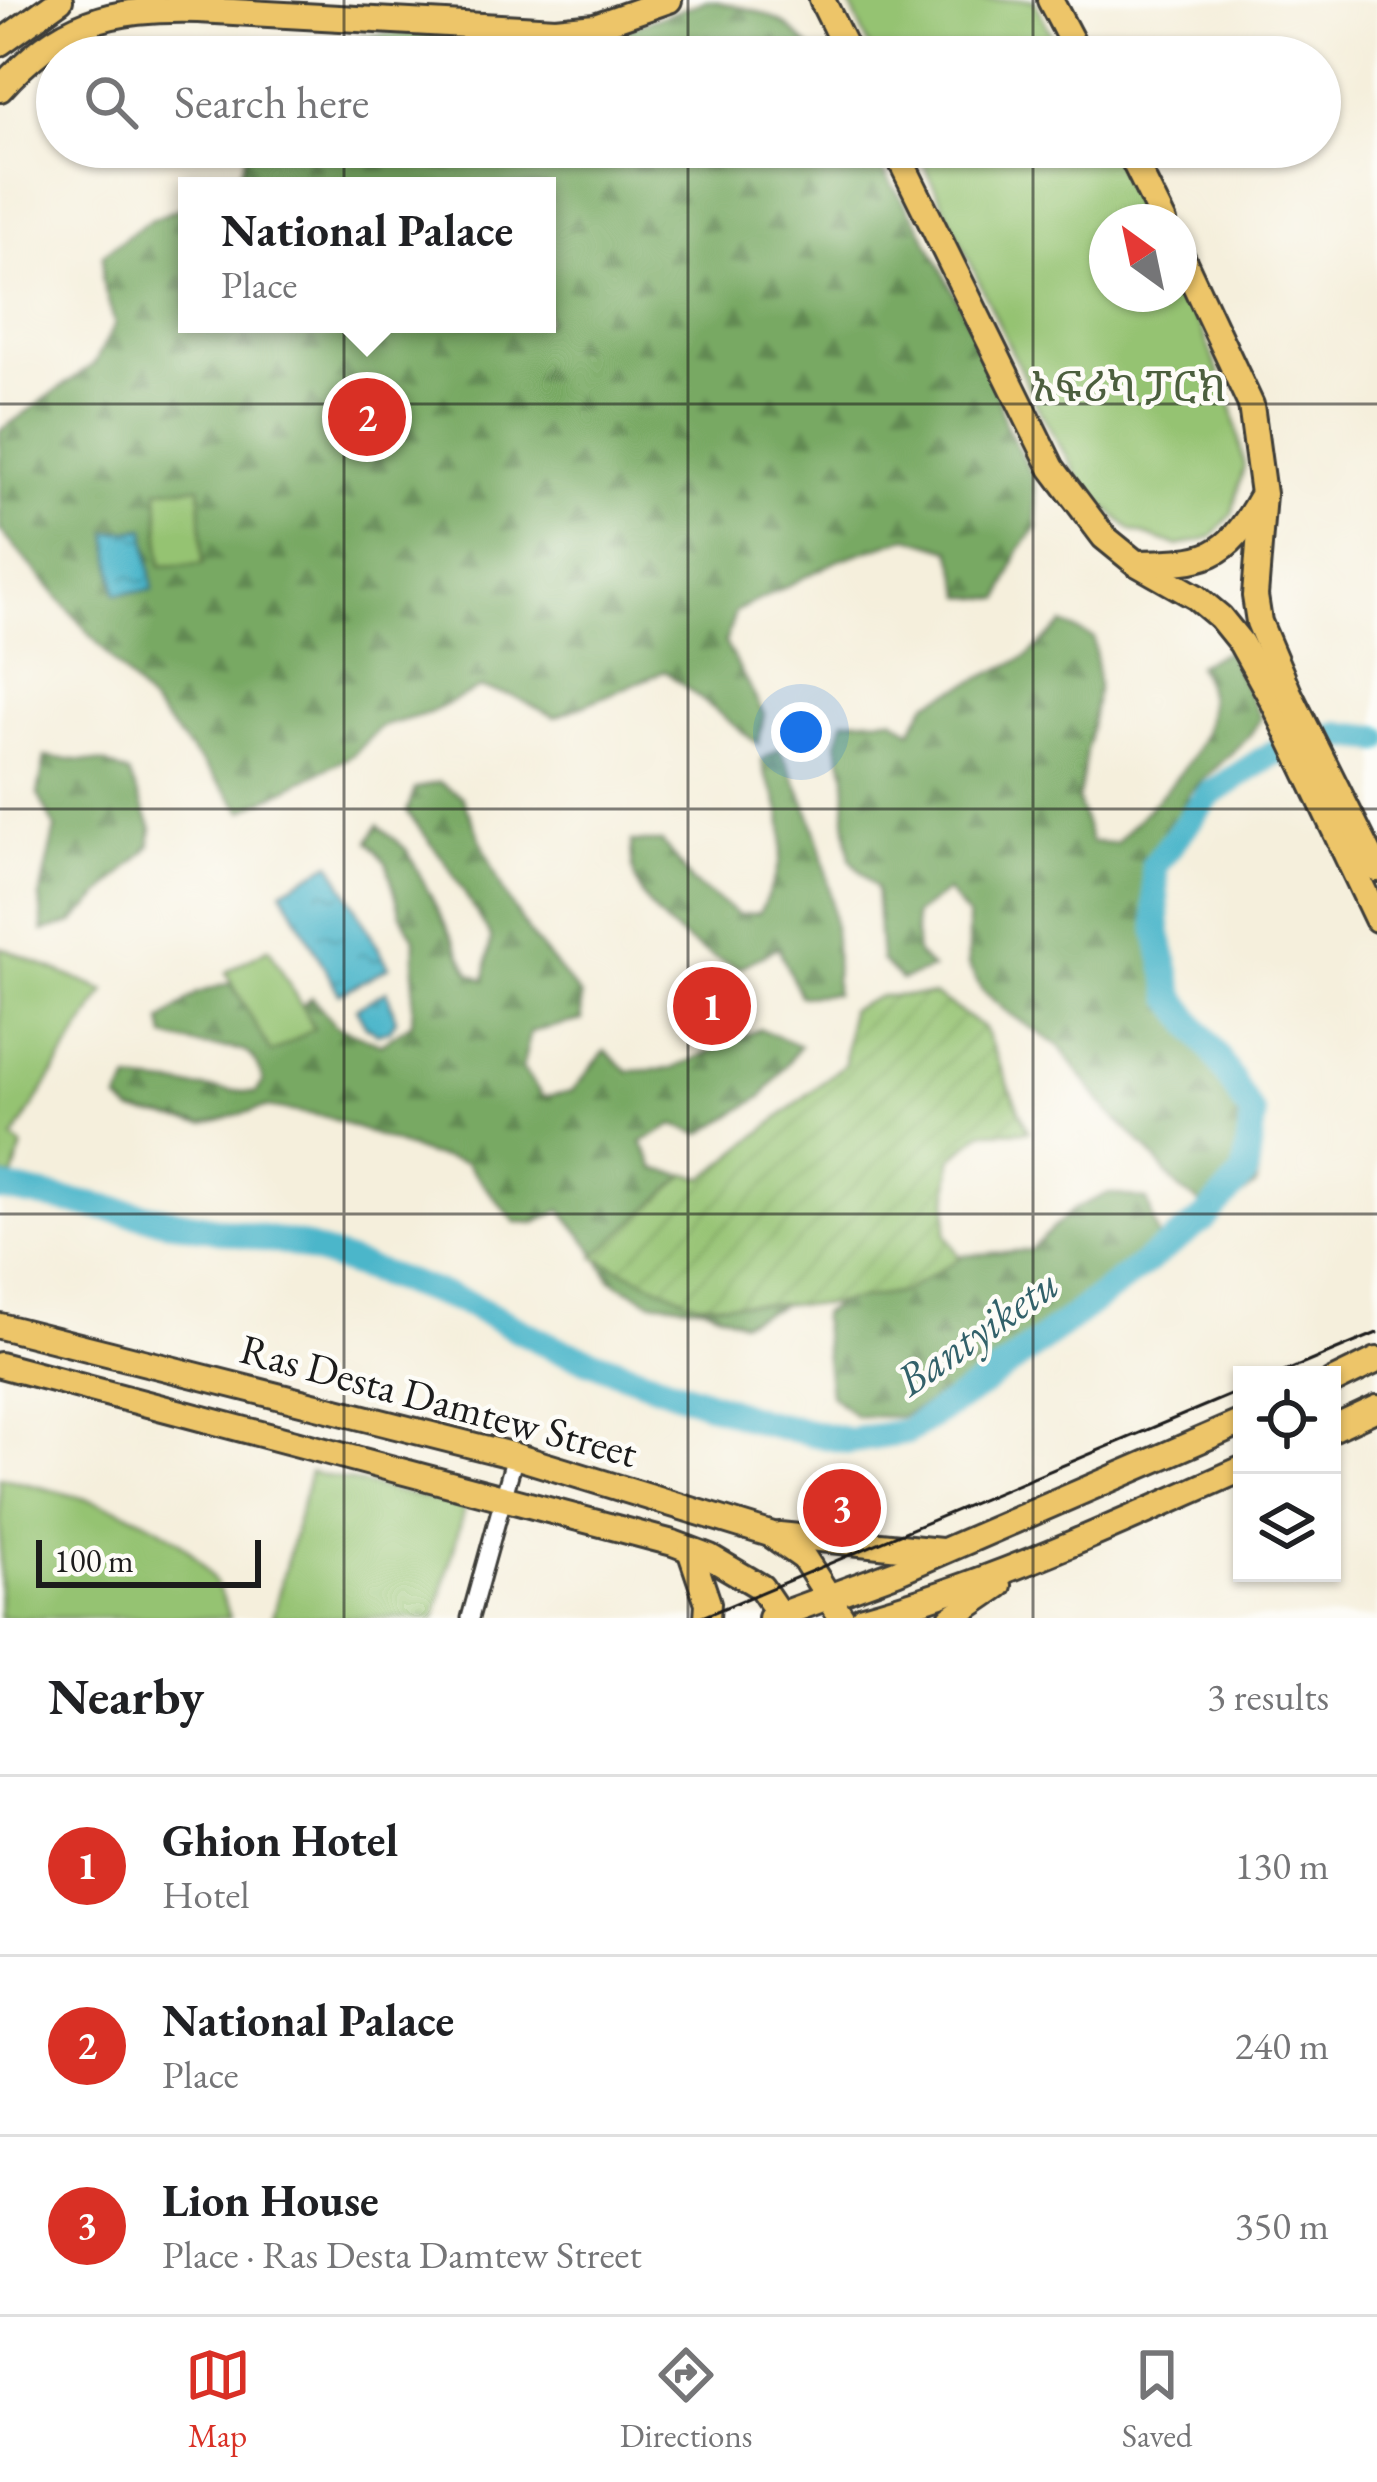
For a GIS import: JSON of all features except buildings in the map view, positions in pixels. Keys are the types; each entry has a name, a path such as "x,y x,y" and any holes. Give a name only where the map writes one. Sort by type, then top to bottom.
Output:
{"main road":[{"path":"0,44 60,0"},
{"path":"822,0 840,36"},
{"path":"1050,0 1069,36"},
{"path":"56,36 79,11 109,14 152,9 556,30 595,26 664,1"},
{"path":"0,89 36,56"},
{"path":"904,168 1052,468 1104,537 1220,616 1281,697 1377,869"},
{"path":"1137,168 1155,204"},
{"path":"1197,290 1251,405 1263,494 1255,596 1281,697"},
{"path":"1136,563 1190,562 1221,552 1241,532 1263,494"},
{"path":"1354,824 1377,920"},
{"name":"Ras Desta Damtew Street","path":"0,1326 514,1456 770,1534 804,1558 836,1607"},
{"path":"1341,1378 1377,1360"},
{"name":"Ras Desta Damtew Street","path":"0,1365 690,1550 761,1586 778,1617"},
{"path":"1341,1425 1377,1408"},
{"path":"778,1617 836,1607 944,1551 1233,1426"},
{"path":"863,1618 1024,1565 1233,1473"},
{"path":"770,1534 944,1551"},
{"path":"690,1550 708,1603 707,1618"},
{"path":"951,1618 1024,1565"}],"street":[{"path":"470,1618 514,1456"}],"green space":[{"path":"708,0 769,16 798,36 607,36"},
{"path":"848,0 1034,0 1052,36 864,36"},
{"path":"409,31 440,36 361,36"},
{"path":"241,168 881,168 918,223 989,362 1005,423 1033,477 1037,528 1019,550 1001,599 964,596 951,550 908,537 839,560 735,612 725,643 764,714 758,744 665,671 555,717 513,696 480,688 429,713 380,727 353,755 243,811 0,530 0,431 94,364 115,324 102,281 103,254 150,220 178,209 178,333 556,333 556,177 238,177"},
{"name":"አፍሪካ ፓርክ","path":"926,168 1120,168 1138,204 1089,204 1089,312 1193,312 1203,332 1233,410 1244,466 1232,514 1212,537 1178,546 1132,531 1084,487 1039,410"},
{"path":"200,487 203,564 161,566 158,489"},
{"path":"1063,624 1094,638 1098,684 1078,801 1091,842 1116,843 1188,762 1208,715 1208,691 1197,665 1227,651 1261,718 1249,736 1190,793 1162,848 1151,906 1169,969 1226,1065 1260,1152 1256,1185 1217,1214 1179,1189 1106,1109 1059,1046 982,990 968,965 968,917 947,891 914,915 917,954 932,969 901,980 881,960 876,888 850,859 846,776 837,743 844,720 893,718 911,731 927,703 1026,657"},
{"path":"779,749 807,808 825,867 834,929 835,994 800,996 778,947 739,968 694,945 653,910 633,872 631,842 662,842 693,883 739,915 759,913 777,873 783,833 762,760"},
{"path":"45,757 105,763 129,774 152,828 150,846 73,923 43,931 40,896 55,828 38,794"},
{"path":"439,782 462,797 504,893 534,940 581,996 582,1020 531,1032 522,1068 543,1097 572,1091 605,1051 628,1071 672,1069 760,1029 800,1046 763,1096 702,1134 674,1125 642,1142 655,1169 733,1184 805,1291 741,1322 706,1307 650,1301 611,1280 561,1210 536,1223 515,1222 465,1162 428,1155 327,1117 267,1107 204,1124 132,1112 118,1100 130,1081 256,1093 263,1082 259,1069 243,1051 165,1037 162,1021 197,993 230,983 255,1021 296,1011 312,997 336,1026 381,1044 412,1023 415,940 401,915 387,864 369,841 378,825 407,850 470,973 485,980 491,937 445,861 407,812 415,789"},
{"path":"0,947 105,991 13,1139 22,1146 13,1177 0,1175"},
{"path":"269,948 314,1029 271,1053 226,972"},
{"path":"935,995 984,1028 1028,1131 982,1132 951,1159 946,1234 960,1258 903,1292 821,1305 697,1303 594,1257 687,1174 705,1178 845,1064 850,1010 880,996"},
{"path":"1109,1193 1147,1200 1160,1243 1072,1321 958,1389 900,1417 855,1416 830,1394 821,1314 890,1268 942,1257 1030,1250 1074,1209"},
{"path":"310,1472 465,1507 435,1618 272,1618"},
{"path":"0,1477 105,1505 168,1533 194,1555 215,1583 230,1618 0,1618"}],"water":[{"path":"145,529 153,590 116,594 108,533"},
{"path":"331,863 389,967 339,994 282,890"},
{"path":"387,991 396,1020 390,1030 377,1034 356,1008"}],"waterway":[{"name":"Bantyiketu","path":"0,1188 298,1245 468,1304 555,1348 762,1422 849,1441 906,1432 983,1384 1205,1218 1245,1174 1253,1116 1173,997 1158,931 1154,866 1209,795 1273,753 1340,735 1377,739"}],"tram line":[{"path":"1298,1366 1377,1333"},
{"path":"700,1618 1233,1394"}],"place":[{"name":"National Palace","path":"367,417"},
{"name":"Ghion Hotel","path":"712,1006"},
{"name":"Lion House","path":"842,1508"}]}
